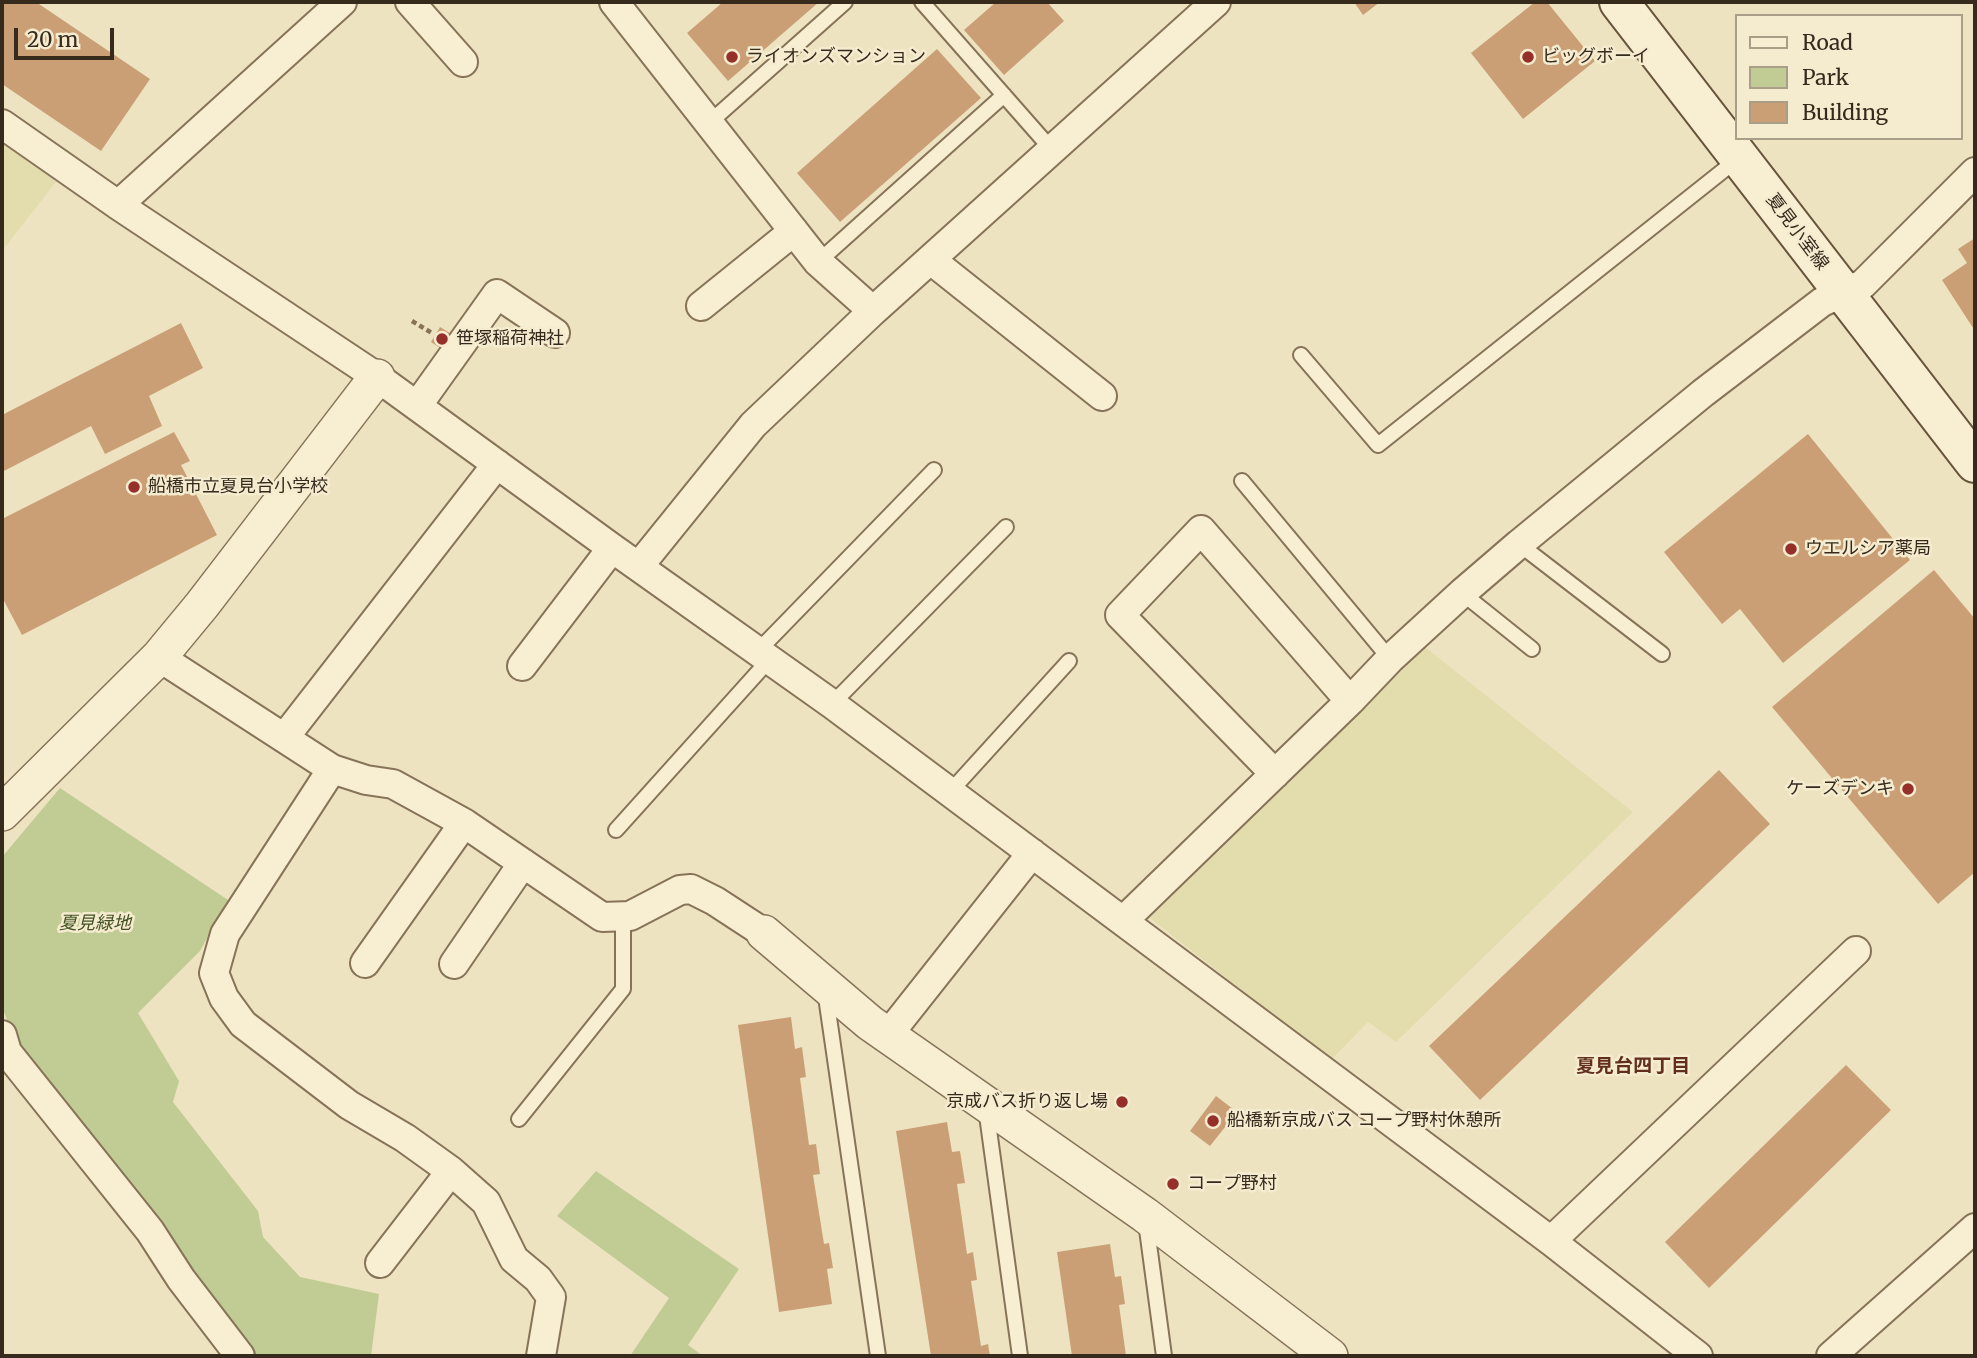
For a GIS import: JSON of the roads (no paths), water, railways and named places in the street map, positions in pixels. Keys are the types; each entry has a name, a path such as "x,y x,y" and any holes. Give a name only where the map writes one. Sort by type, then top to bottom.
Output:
{"main road":[{"name":"夏見小室線","path":"1632,12 1975,463"}],"street":[{"path":"118,205 342,2"},
{"path":"410,2 463,62"},
{"path":"614,2 818,262 873,311"},
{"path":"639,566 753,425 873,311 1216,2"},
{"path":"2,124 118,205 377,377 832,704 1551,1241 1698,1356"},
{"path":"1124,920 1390,659 1462,593 1703,393 1822,302 1863,284 1975,173"},
{"path":"701,306 794,231"},
{"path":"932,260 1102,396"},
{"path":"417,406 497,294 555,333"},
{"path":"2,813 159,657 377,377"},
{"path":"284,738 497,464"},
{"path":"1275,774 1120,615 1201,530 1350,701"},
{"path":"522,666 612,548"},
{"path":"159,657 332,769 366,780 393,784 464,823 602,917 630,916 680,890 691,889 715,901 764,933 824,986 888,1035 1145,1215 1330,1356"},
{"path":"332,769 225,934 214,973 225,998 243,1024 349,1105 405,1138 451,1171 486,1202 514,1259 538,1279 551,1297 541,1356"},
{"path":"365,962 464,823"},
{"path":"888,1035 1032,853"},
{"path":"454,964 523,863"},
{"path":"1551,1241 1856,951"},
{"path":"2,1035 7,1052 150,1231 181,1279 240,1356"},
{"path":"380,1263 451,1171"},
{"path":"1831,1356 1975,1228"}],"lane":[{"path":"709,123 845,2"},
{"path":"922,2 1052,151"},
{"path":"818,262 1004,96"},
{"path":"1301,355 1378,445 1741,157"},
{"path":"616,830 763,656 933,470"},
{"path":"1242,481 1390,659"},
{"path":"832,704 1006,527"},
{"path":"1518,544 1662,654"},
{"path":"1462,593 1532,649"},
{"path":"949,793 1069,661"},
{"path":"519,1119 623,989 623,916"},
{"path":"824,986 878,1356"},
{"path":"986,1104 1020,1356"},
{"path":"1145,1215 1164,1356"}],"place":[{"name":"ライオンズマンション","path":"732,57"},
{"name":"ビッグボーイ","path":"1528,57"},
{"name":"笹塚稲荷神社","path":"442,339"},
{"name":"船橋市立夏見台小学校","path":"134,487"},
{"name":"ウエルシア薬局","path":"1791,549"},
{"name":"ケーズデンキ","path":"1908,789"},
{"name":"京成バス折り返し場","path":"1122,1102"},
{"name":"船橋新京成バス コープ野村休憩所","path":"1213,1121"},
{"name":"コープ野村","path":"1173,1184"}],"district":[{"name":"夏見台四丁目","path":"1633,1067"}],"park label":[{"name":"夏見緑地","path":"95,924"}]}
